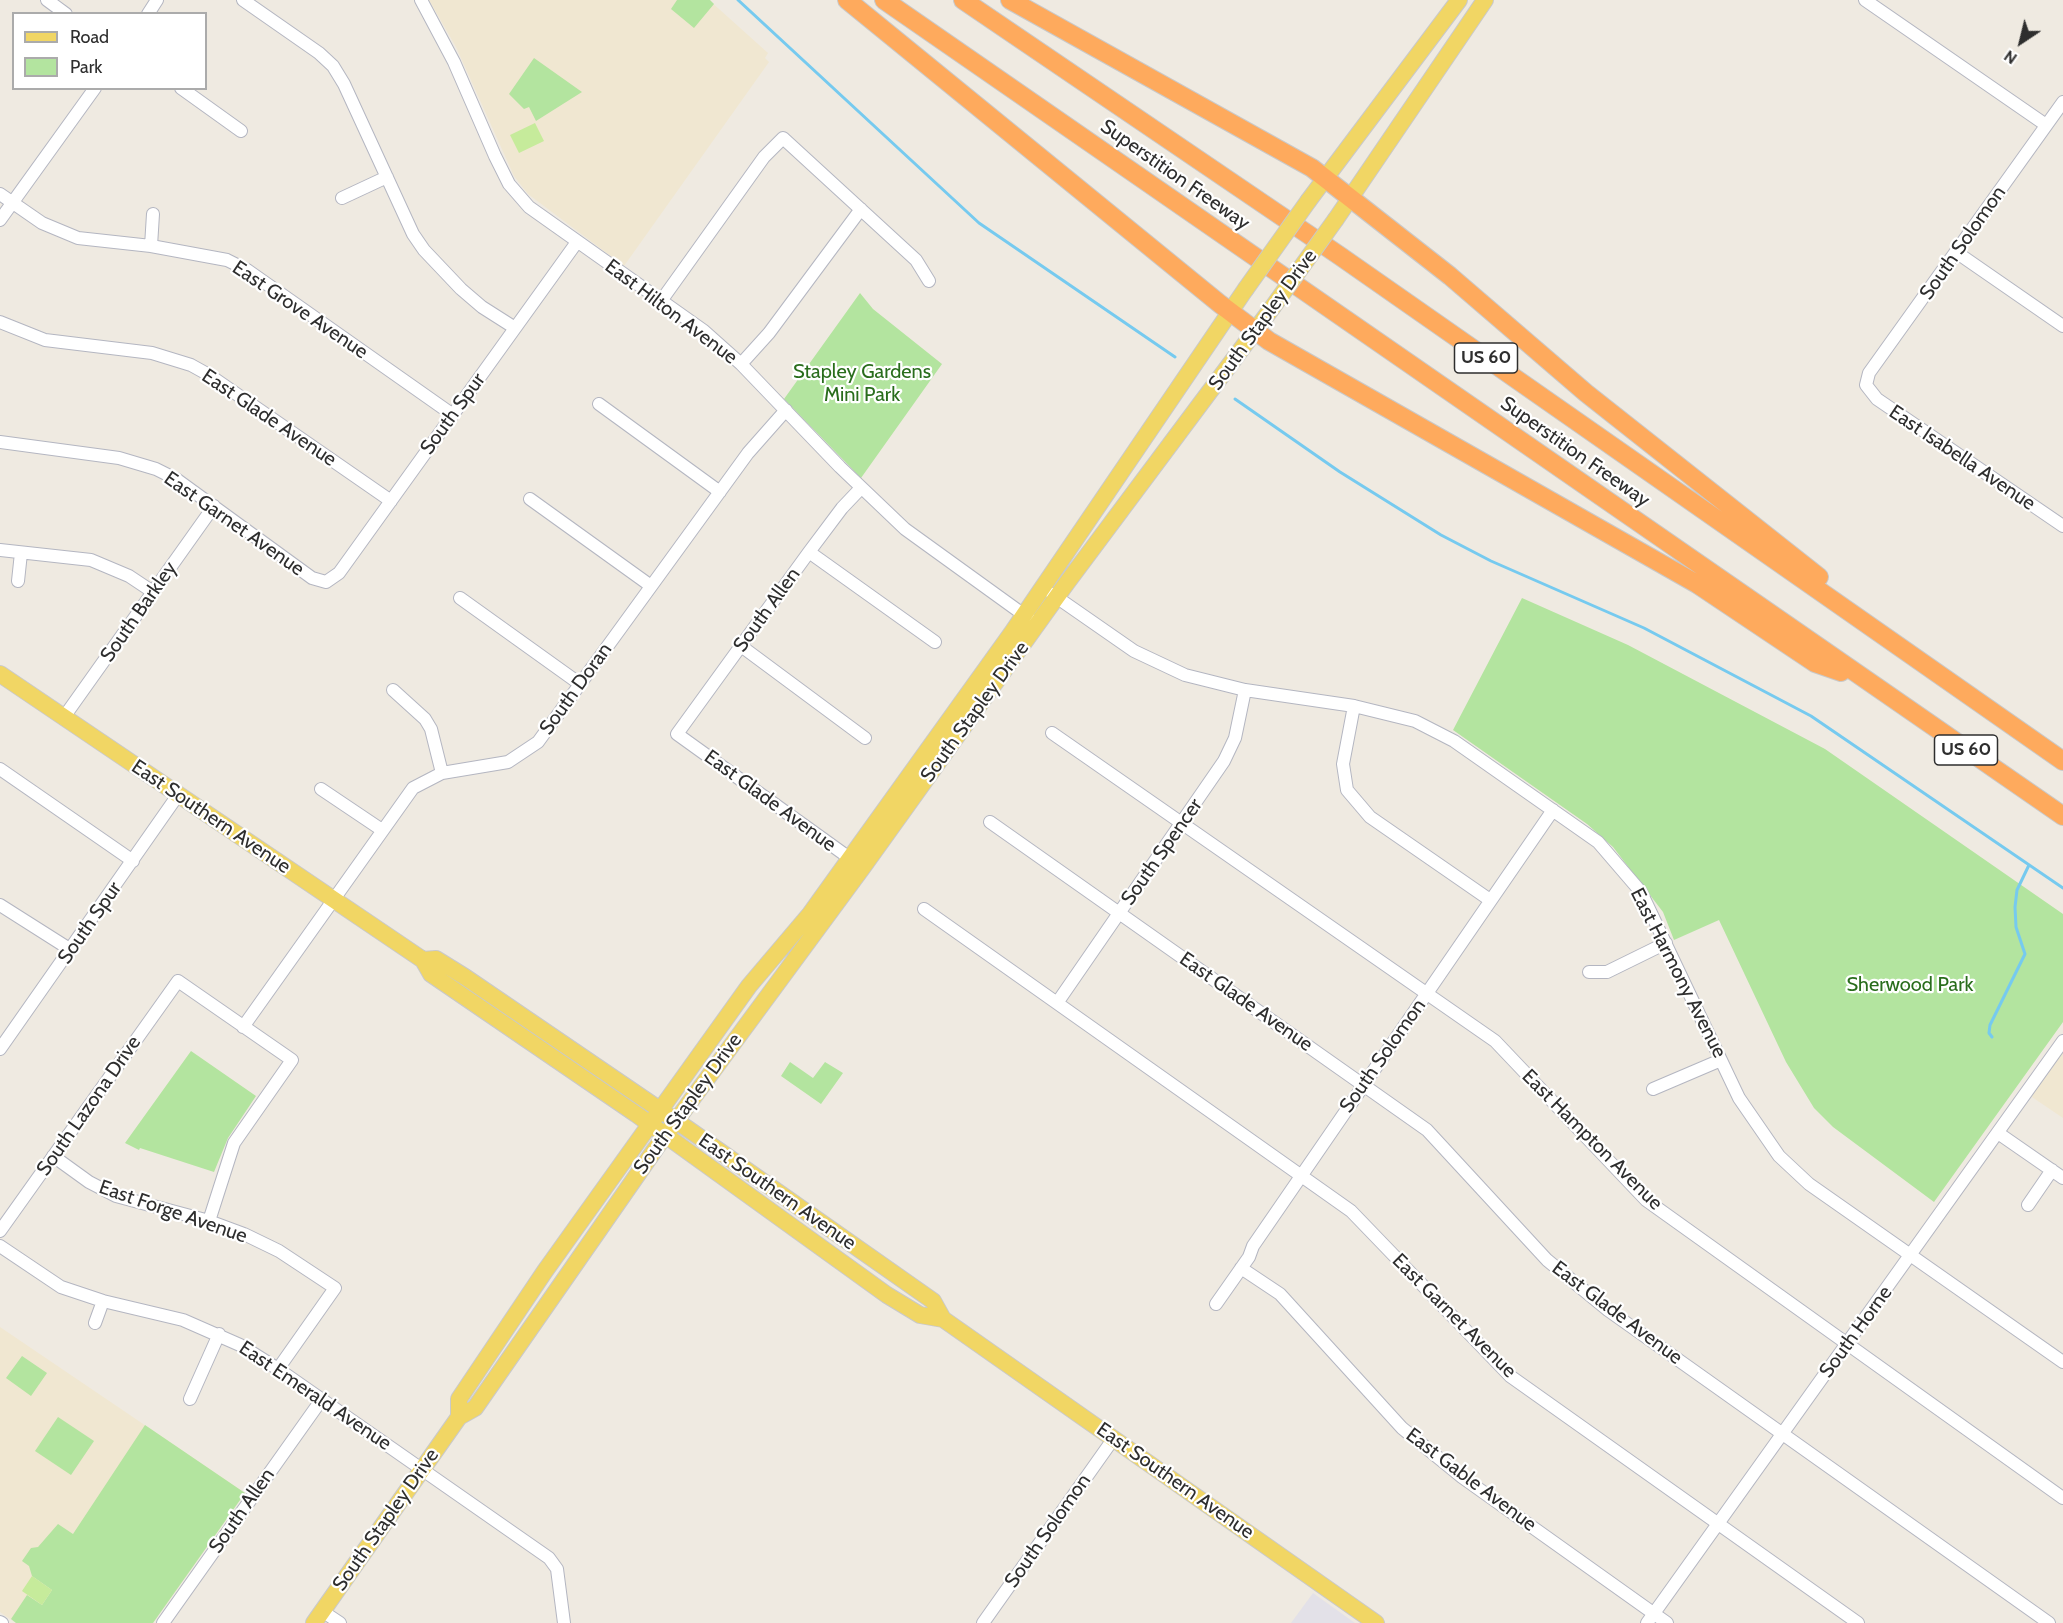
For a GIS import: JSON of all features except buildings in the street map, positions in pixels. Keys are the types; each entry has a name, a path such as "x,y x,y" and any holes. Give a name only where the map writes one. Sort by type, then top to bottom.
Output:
{"highway":[{"path":"847,0 1256,331 1697,584 1815,663 1869,684"},
{"name":"Superstition Freeway","path":"884,0 1869,684 2063,816"},
{"name":"Superstition Freeway","path":"963,0 1340,256 2063,761"},
{"path":"1010,0 1325,178 1450,276 1586,393 1688,476 2005,720"}],"main road":[{"name":"South Stapley Drive","path":"318,1617 459,1417 475,1408 536,1318 764,999 857,863 1050,592 1112,490 1245,290 1325,178 1459,0"},
{"name":"South Stapley Drive","path":"1050,592 1092,549 1256,331 1351,198 1485,0"},
{"path":"1127,501 1122,489 1143,456 1142,445"},
{"path":"1092,549 1097,526 1113,502 1112,490"},
{"name":"East Southern Avenue","path":"0,674 423,960 431,974 650,1124 887,1295 920,1315 943,1319 1376,1623"},
{"name":"South Stapley Drive","path":"459,1417 459,1400 505,1330 749,986 857,863"},
{"path":"764,999 766,983 785,954 781,949"},
{"name":"East Southern Avenue","path":"423,960 436,959 676,1121 933,1301 943,1319"},
{"path":"452,988 464,990 492,1006 501,1009 508,1007"},
{"path":"762,1205 782,1207 811,1227 820,1229 827,1227"},
{"path":"561,1283 556,1277 557,1272 568,1253 571,1236"},
{"path":"815,1243 826,1237 875,1270 893,1273"},
{"path":"536,1318 537,1301 549,1278 545,1271"},
{"path":"493,1383 486,1378 486,1373 503,1347 505,1330"}],"street":[{"path":"47,0 63,12"},
{"path":"243,0 319,52 333,66 344,84 413,234 424,250 482,307 515,328"},
{"name":"East Hilton Avenue","path":"421,0 454,62 509,184 529,207 704,331 741,364 861,488 905,529 1031,620"},
{"path":"1865,0 2046,124"},
{"path":"0,220 94,90"},
{"path":"184,90 241,131"},
{"name":"South Solomon","path":"1866,385 1869,373 2063,102"},
{"path":"662,301 765,157 783,138 916,260 928,281"},
{"path":"342,198 387,177"},
{"name":"East Grove Avenue","path":"0,194 42,223 78,238 151,246 210,255 227,260 247,270 453,415"},
{"path":"741,364 769,333 861,209"},
{"path":"151,246 153,214"},
{"name":"South Spur","path":"326,582 339,573 577,242"},
{"path":"1956,252 2063,326"},
{"name":"East Glade Avenue","path":"0,322 45,340 152,353 191,365 209,375 391,501"},
{"name":"East Isabella Avenue","path":"1866,385 1877,399 2063,526"},
{"path":"598,404 720,492"},
{"name":"South Doran","path":"243,1027 413,788 442,773 501,763 521,755 546,732 748,453 786,410"},
{"name":"East Garnet Avenue","path":"0,442 138,463 176,479 312,578 326,582"},
{"name":"South Allen","path":"677,734 808,552 842,508 861,488"},
{"path":"530,499 651,586"},
{"name":"South Barkley","path":"64,717 214,506"},
{"path":"0,550 91,560 112,567 153,592"},
{"path":"808,552 935,642"},
{"path":"18,581 21,553"},
{"name":"East Harmony Avenue","path":"1050,592 1105,633 1158,664 1185,675 1245,690 1354,706 1415,721 1454,741 1598,842 1611,854 1641,892 1739,1098 1779,1156 1809,1184 2063,1362"},
{"path":"460,598 580,684"},
{"path":"741,646 865,738"},
{"path":"393,690 424,719 431,729 442,773"},
{"name":"South Spencer","path":"1057,1003 1224,761 1236,738 1245,690"},
{"path":"1354,706 1343,764 1347,790 1370,817 1490,900"},
{"name":"East Hampton Avenue","path":"1052,733 1495,1041 1646,1200 2063,1498"},
{"name":"East Glade Avenue","path":"677,734 857,863"},
{"path":"0,769 133,861"},
{"path":"321,789 382,830"},
{"name":"South Spur","path":"0,1049 178,795"},
{"name":"South Solomon","path":"1216,1304 1241,1268 1252,1246 1553,810"},
{"name":"East Glade Avenue","path":"990,822 1427,1130 1556,1267 1608,1310 2049,1623"},
{"path":"0,905 71,950"},
{"name":"East Garnet Avenue","path":"924,909 1351,1211 1510,1376 1858,1623"},
{"path":"1589,972 1607,972 1666,943"},
{"name":"South Lazona Drive","path":"0,1231 178,981 243,1027"},
{"path":"209,1221 234,1143 292,1060 243,1027"},
{"name":"South Horne","path":"1651,1618 2063,1041"},
{"path":"1653,1089 1721,1060"},
{"path":"1998,1133 2063,1178"},
{"name":"East Forge Avenue","path":"53,1156 89,1182 116,1196 209,1221 279,1251 334,1288 278,1369"},
{"path":"2028,1205 2052,1170"},
{"name":"East Emerald Avenue","path":"0,1246 61,1287 103,1301 183,1320 219,1334 278,1369 549,1558 557,1569 564,1623"},
{"name":"East Gable Avenue","path":"1241,1268 1280,1294 1402,1428 1462,1477 1651,1618 1667,1623"},
{"path":"95,1323 103,1301"},
{"path":"190,1399 219,1334"},
{"name":"South Allen","path":"163,1623 322,1399"},
{"name":"South Solomon","path":"983,1623 1114,1438"},
{"path":"318,1617 340,1623"}],"shaded area":[{"path":"429,0 709,0 768,53 765,58 769,62 624,266 528,194 514,176 456,47"},
{"path":"2063,1041 2063,1118 2026,1093"},
{"path":"0,1327 245,1493 153,1623 16,1623 0,1612"},
{"path":"1313,1593 1355,1623 1291,1623"}],"green space":[{"path":"677,0 710,0 714,4 694,28 671,9"},
{"path":"534,58 582,92 536,121 529,107 524,109 509,94"},
{"path":"535,123 544,141 519,153 510,135"},
{"name":"Stapley Gardens Mini Park","path":"860,293 873,309 942,364 861,478 784,399"},
{"name":"Sherwood Park","path":"1522,598 1628,645 1825,749 2063,914 2063,1022 1934,1202 1833,1127 1814,1108 1786,1062 1719,920 1674,940 1663,912 1613,847 1587,824 1453,730"},
{"path":"191,1051 256,1096 228,1138 214,1172 140,1148 139,1150 125,1143"},
{"path":"790,1062 813,1078 825,1062 843,1073 821,1104 781,1076"},
{"path":"22,1356 47,1373 31,1396 6,1378"},
{"path":"58,1417 94,1441 71,1475 35,1451"},
{"path":"145,1425 245,1493 153,1623 16,1623 11,1619 27,1595 42,1605 52,1590 32,1576 29,1566 22,1561 31,1548 38,1547 58,1524 73,1534"},
{"path":"32,1576 52,1590 42,1605 22,1591"}],"waterway":[{"path":"738,0 979,223 1175,357"},
{"path":"1235,399 1340,472 1441,535 1491,561 1644,628 1811,716 2063,888"},
{"path":"1992,1037 1989,1033 1990,1025 2025,954 2016,927 2015,907 2017,890 2029,865"}]}
